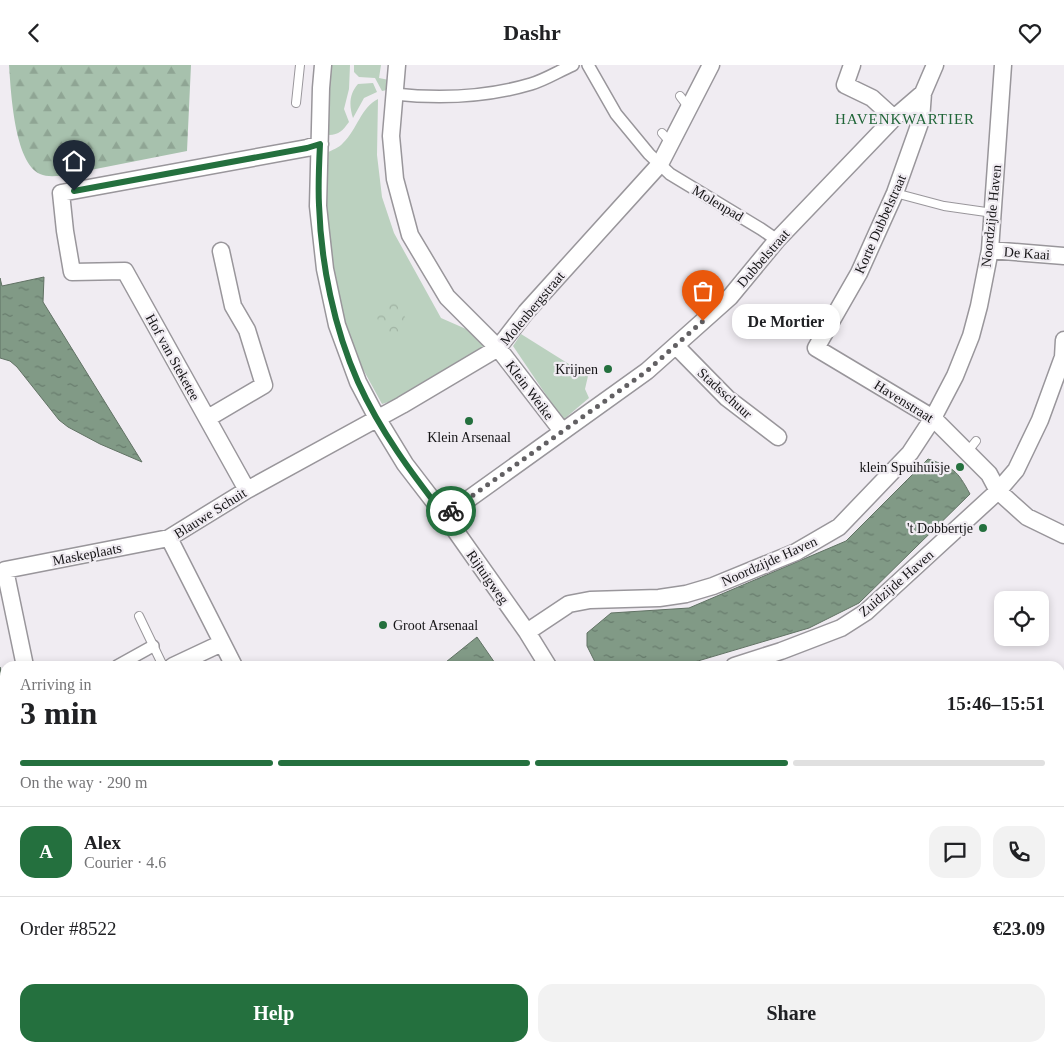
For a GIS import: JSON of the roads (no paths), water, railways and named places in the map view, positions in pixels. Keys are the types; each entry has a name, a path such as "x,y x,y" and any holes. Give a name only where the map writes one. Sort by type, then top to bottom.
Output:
{"street":[{"name":"Rijtuigweg","path":"323,65 318,206 326,269 337,325 358,382 405,464 445,516 527,632 545,661"},
{"name":"Klein Weike","path":"397,65 391,135 395,179 410,235 447,297 498,348 562,431"},
{"path":"394,94 414,97 479,95 532,83 573,65"},
{"name":"Molenpad","path":"588,65 616,114 670,174 777,240"},
{"path":"852,65 845,85 872,98 894,118"},
{"name":"Dubbelstraat","path":"445,516 647,371 730,297 777,240 894,118 923,93 935,65"},
{"name":"Noordzijde Haven","path":"527,632 570,604 590,600 659,598 686,594 713,586 796,552 839,527 910,453 934,418 955,376 971,335 979,305 990,250 1003,65"},
{"name":"Molenbergstraat","path":"377,418 498,348 526,312 660,164 667,138 707,68"},
{"name":"Korte Dubbelstraat","path":"816,348 859,273 896,193 921,119 923,93"},
{"name":"Hof van Steketee","path":"247,490 125,271 72,272 64,231 61,193 307,148 320,144"},
{"name":"De Kaai","path":"990,250 1064,256"},
{"path":"208,418 264,385 247,330 233,307 221,251"},
{"name":"Zuidzijde Haven","path":"750,661 842,628 866,612 998,491 1016,470 1040,420 1063,357 1064,340"},
{"name":"Stadsschuur","path":"676,346 727,398 778,437"},
{"name":"Havenstraat","path":"816,348 934,418 972,446 998,491 1028,517 1064,535"},
{"name":"Blauwe Schuit","path":"231,661 169,538 247,490 377,418"},
{"name":"Maskeplaats","path":"24,661 5,570 169,538"},
{"path":"184,661 222,643"},
{"path":"126,661 153,646"}],"lane":[{"path":"296,103 300,65"},
{"path":"896,193 944,205 993,213"},
{"path":"139,616 160,661"}],"water":[{"path":"44,277 43,302 142,462 100,444 68,427 59,420 17,367 10,361 0,358 0,278 2,286"},
{"path":"928,459 954,471 970,494 859,603 809,628 698,661 594,661 587,646 587,633 611,613 689,608 846,541"},
{"path":"477,637 494,661 447,661"}],"place":[{"name":"De Mortier","path":"703,321"},
{"name":"Krijnen","path":"608,369"},
{"name":"Klein Arsenaal","path":"469,421"},
{"name":"klein Spuihuisje","path":"960,467"},
{"name":"'t Dobbertje","path":"983,528"},
{"name":"Groot Arsenaal","path":"383,625"}],"district":[{"name":"HAVENKWARTIER","path":"905,119"}]}
